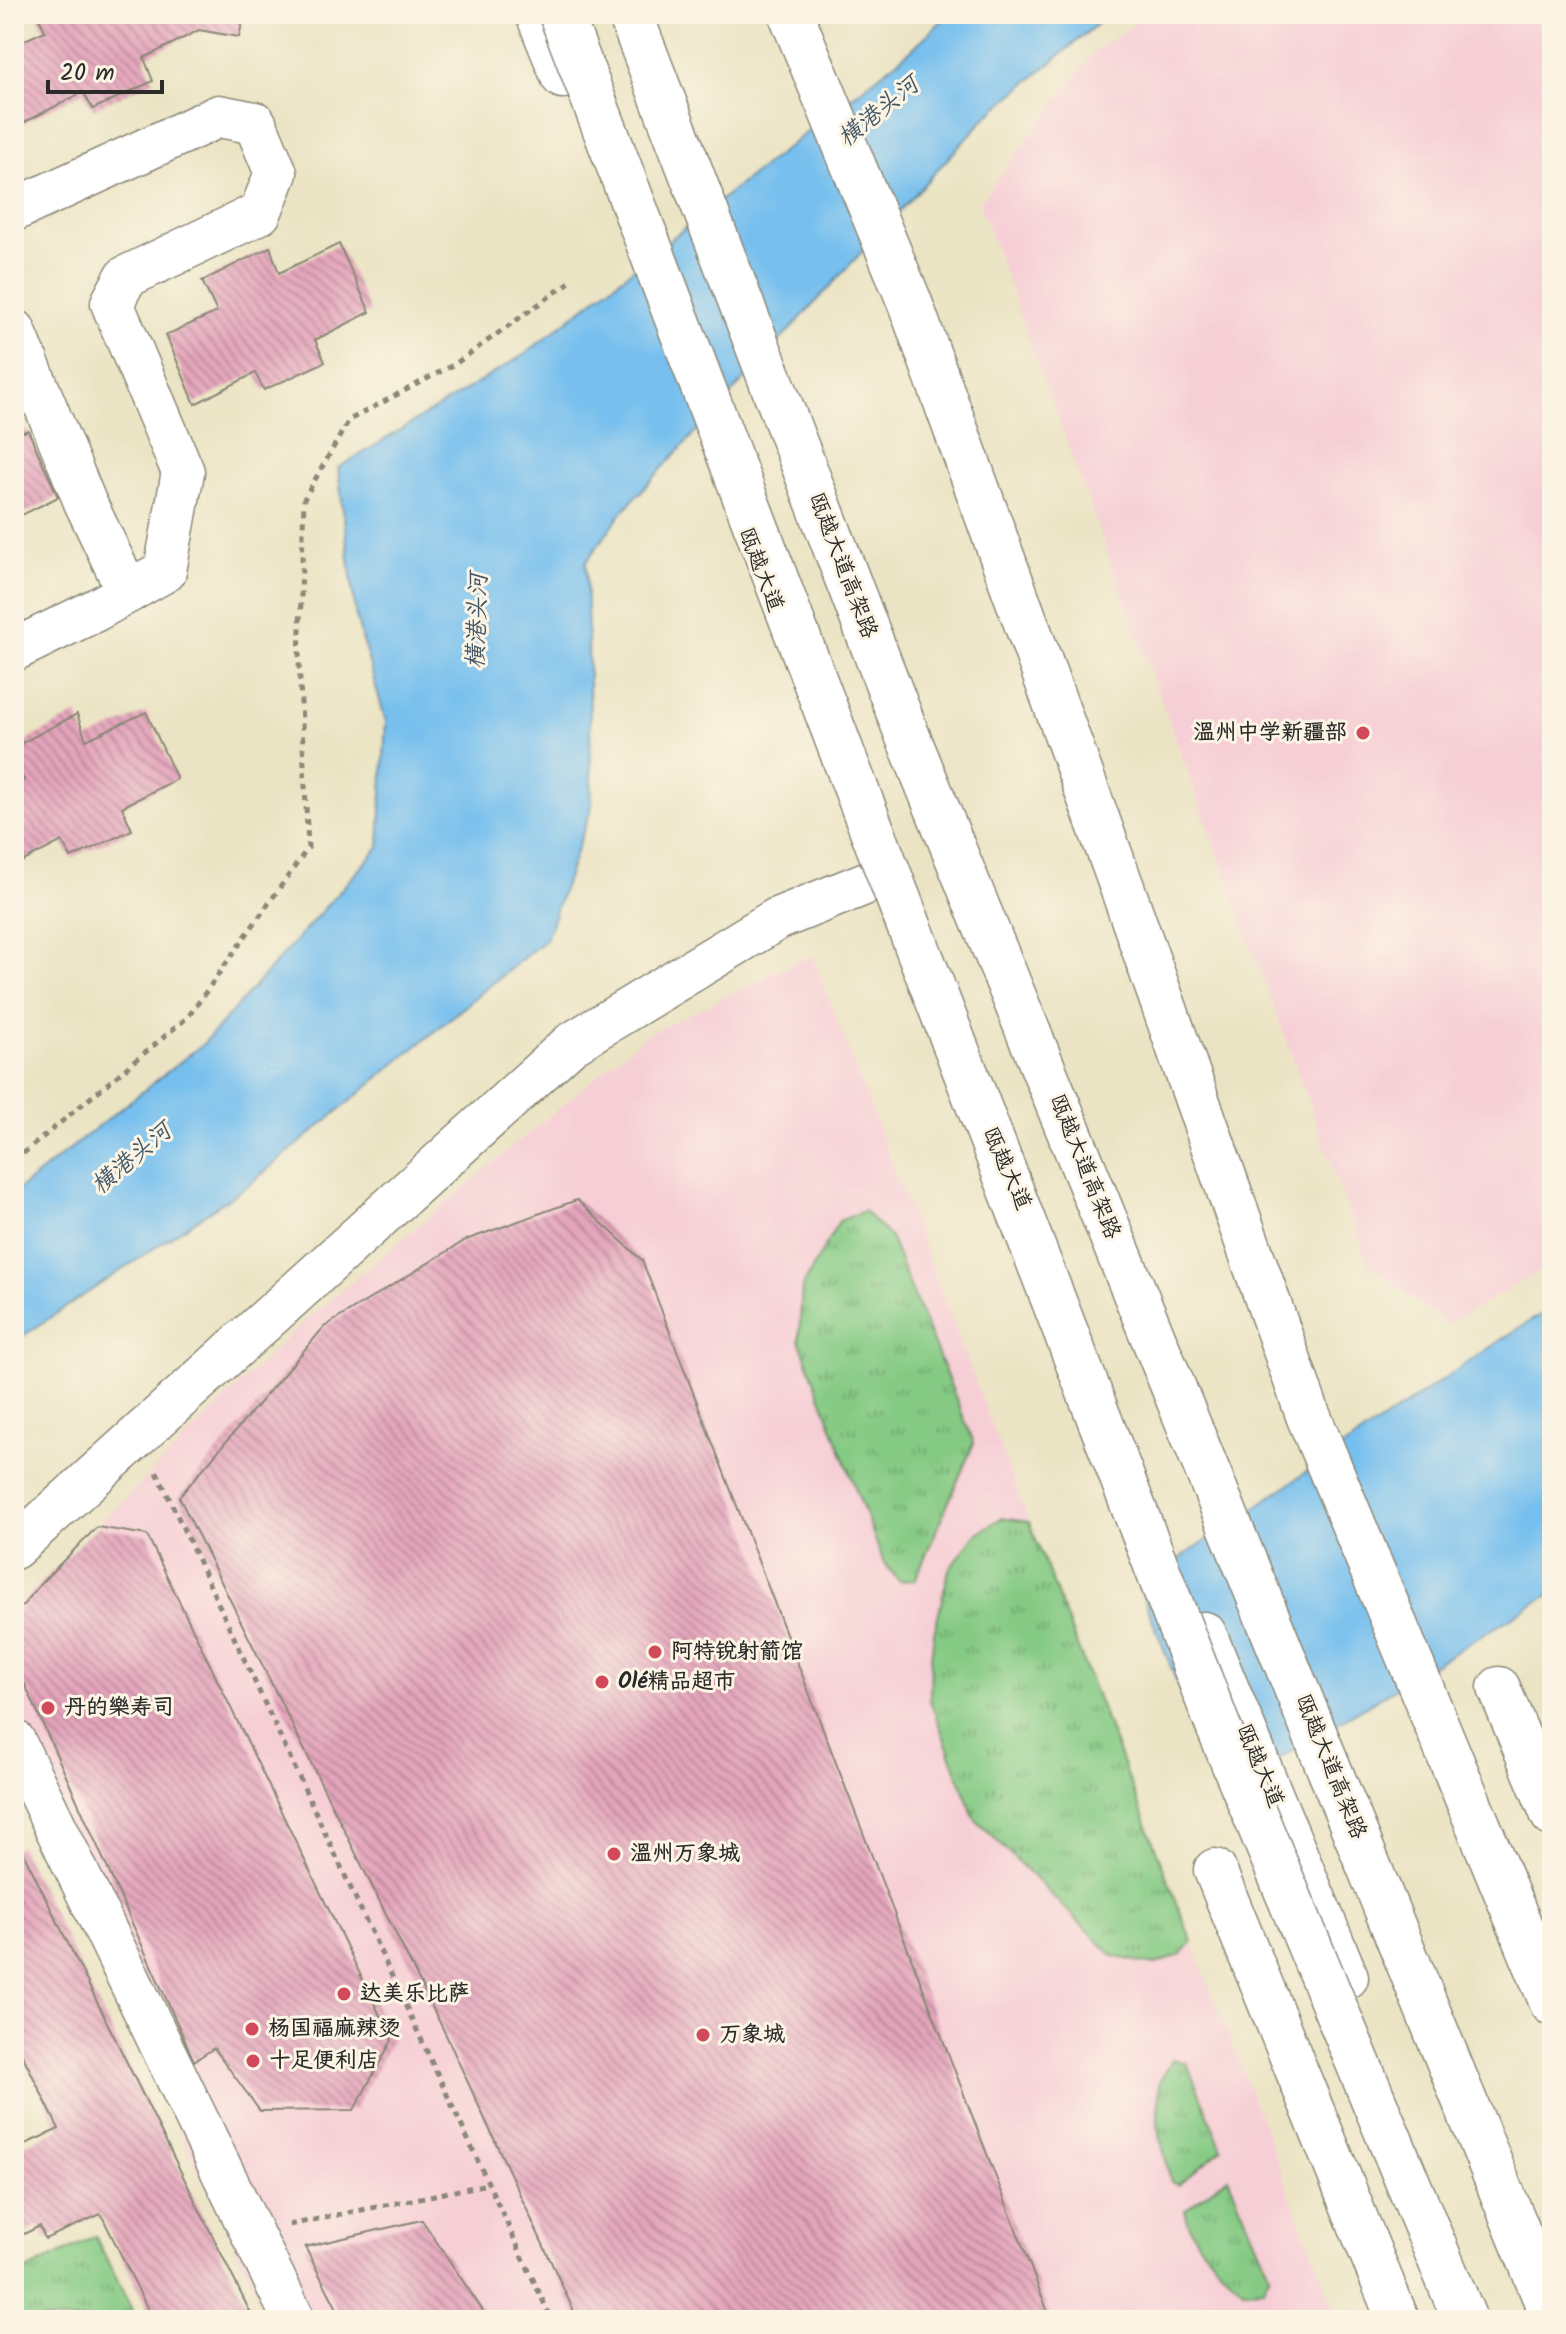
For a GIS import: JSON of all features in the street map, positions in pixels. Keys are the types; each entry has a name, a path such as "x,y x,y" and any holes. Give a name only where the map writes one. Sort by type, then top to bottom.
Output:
{"highway":[{"name":"瓯越大道","path":"538,14 707,432 879,878 1151,1504 1485,2320"},
{"path":"561,14 1218,1726 1465,2320"},
{"name":"瓯越大道高架路","path":"630,14 908,737 1552,2315"},
{"path":"791,14 910,303 1128,904 1308,1415 1552,2003"}],"street":[{"path":"14,210 219,116 255,123 276,173 260,213 126,277 112,303 183,472 165,571 96,610 14,650"},
{"path":"14,330 85,502 128,592"},
{"path":"14,1548 571,1044 777,919 879,878"},
{"path":"1499,1688 1541,1759 1552,1815"},
{"path":"14,1741 294,2320"},
{"path":"1215,1870 1398,2320"}],"path":[{"path":"14,1161 188,1017 308,848 299,661 304,499 349,420 455,364 574,279"},
{"path":"139,1433 552,2320"},
{"path":"252,2233 488,2184"}],"shaded area":[{"name":"温州中学新疆部","path":"1150,14 1552,14 1552,1264 1447,1325 1368,1264 979,203 1094,52"},
{"name":"万象城","path":"812,955 1339,2320 270,2320 14,1786 14,1609 298,1327 646,1035"}],"green space":[{"path":"864,1211 890,1237 974,1443 915,1580 899,1581 884,1563 799,1340 802,1287 839,1221"},
{"path":"1001,1518 1029,1522 1192,1942 1181,1955 1153,1965 1113,1956 974,1818 930,1700 931,1658 949,1570 975,1535"},
{"path":"1172,2059 1187,2063 1222,2149 1178,2185 1171,2182 1158,2126 1159,2083"},
{"path":"1228,2177 1270,2275 1264,2289 1243,2290 1208,2254 1188,2222 1185,2210"},
{"path":"95,2236 137,2320 14,2320 14,2277"}],"water":[{"name":"横港头河","path":"949,14 1109,14 987,116 623,511 586,562 592,806 546,939 250,1184 14,1342 14,1193 204,1043 379,847 386,722 356,617 338,468 525,354 910,51"},
{"path":"1552,1308 1552,1593 1221,1794 1139,1586"}],"building":[{"path":"37,14 244,14 239,37 199,30 144,58 153,81 93,109 83,92 23,123 14,101 14,45 45,31"},
{"path":"339,244 370,312 315,340 325,362 264,390 255,373 195,404 166,335 217,312 202,281 270,247 279,273"},
{"path":"28,430 58,497 14,519 14,436"},
{"path":"146,712 177,779 122,807 132,830 71,858 62,841 14,866 14,784 24,780 14,759 14,747 77,714 86,740"},
{"name":"温州万象城","path":"577,1200 642,1260 1051,2320 578,2320 446,2035 179,1497 324,1327 466,1240"},
{"path":"97,1527 147,1535 392,2040 354,2110 260,2111 214,2048 194,2061 14,1660 14,1616 42,1582"},
{"path":"20,1846 254,2320 153,2320 101,2214 45,2239 40,2226 14,2239 14,2149 59,2129 14,2038 14,1849"},
{"path":"422,2220 489,2320 343,2320 305,2247"}],"place":[{"name":"温州中学新疆部","path":"1363,733"},
{"name":"阿特锐射箭馆","path":"655,1652"},
{"name":"Olé精品超市","path":"602,1682"},
{"name":"丹的樂寿司","path":"48,1708"},
{"name":"温州万象城","path":"614,1854"},
{"name":"达美乐比萨","path":"344,1994"},
{"name":"杨国福麻辣烫","path":"252,2029"},
{"name":"万象城","path":"703,2035"},
{"name":"十足便利店","path":"253,2061"}]}
